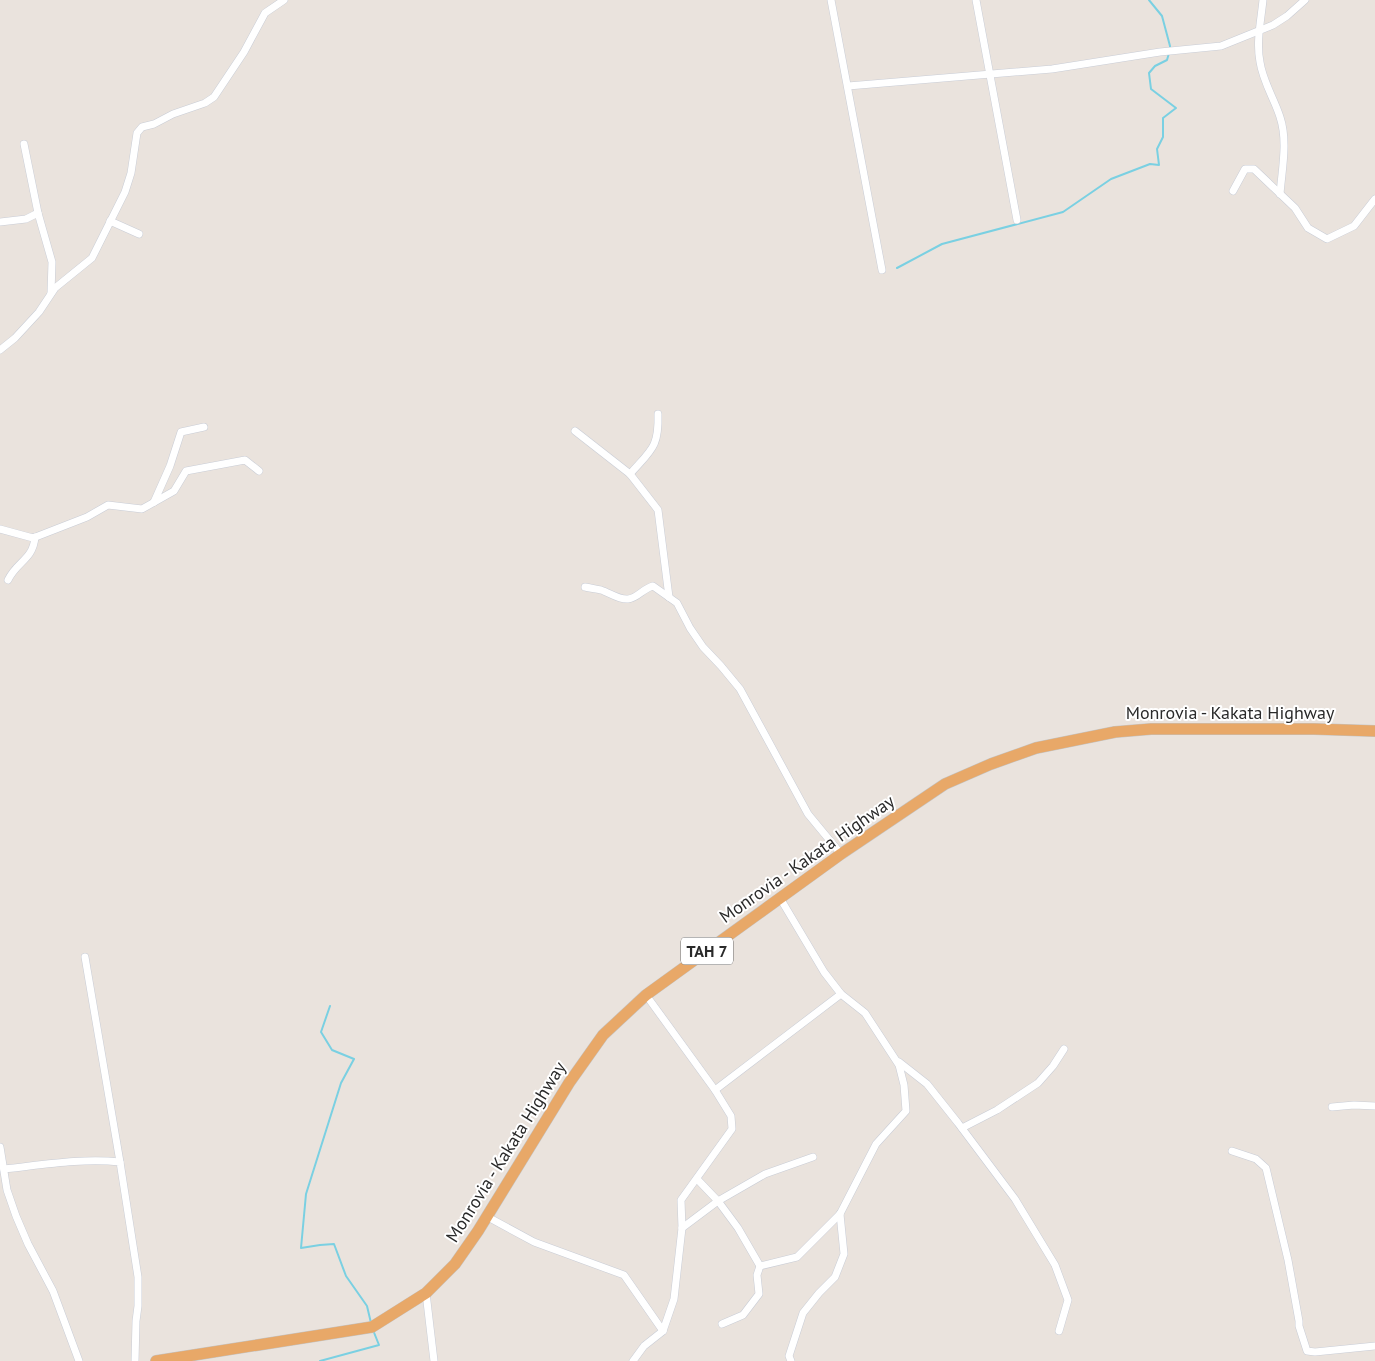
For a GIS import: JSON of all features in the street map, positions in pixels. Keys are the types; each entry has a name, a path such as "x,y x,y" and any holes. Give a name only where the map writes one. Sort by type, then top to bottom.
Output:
{"highway":[{"name":"Monrovia - Kakata Highway","path":"156,1361 372,1327 426,1293 455,1264 569,1083 603,1035 646,995 841,854 945,784 991,764 1036,748 1115,732 1151,728 1375,731"}],"street":[{"path":"0,350 16,338 39,312 55,288 92,258 125,192 131,173 137,133 142,127 205,103 214,97 244,52 264,14 284,0"},
{"path":"831,0 882,270"},
{"path":"976,0 1017,220"},
{"path":"1263,0 1259,60 1263,76 1280,118 1284,151 1280,194"},
{"path":"848,86 989,76 1052,69 1160,52 1221,46 1260,31 1288,16 1305,0"},
{"path":"24,144 38,213 52,262 52,293"},
{"path":"1233,191 1245,169 1254,169 1295,208 1308,228 1327,239 1354,226 1375,199"},
{"path":"0,222 26,219 38,213"},
{"path":"110,221 140,234"},
{"path":"630,474 654,446 658,433 658,414"},
{"path":"154,502 170,466 180,432 204,427"},
{"path":"575,431 630,474 658,510 669,597"},
{"path":"0,529 33,538 87,518 108,505 142,509 174,491 186,471 245,460 259,471"},
{"path":"8,580 14,569 33,550 35,537"},
{"path":"585,587 628,599 638,596 644,588 653,586 677,602 690,628 703,647 740,689 808,814 841,854"},
{"path":"760,1266 797,1257 840,1214 876,1144 906,1111 904,1085 899,1065 866,1013 841,994 824,972 780,898"},
{"path":"85,957 124,1179 138,1277 135,1361"},
{"path":"715,1090 841,994"},
{"path":"633,1361 644,1346 663,1331 674,1299 682,1228 681,1200 732,1128 731,1116 715,1090 646,995"},
{"path":"962,1128 997,1110 1038,1083 1053,1066 1064,1049"},
{"path":"899,1062 927,1084 962,1128 1015,1199 1056,1265 1068,1300 1059,1331"},
{"path":"1332,1107 1375,1106"},
{"path":"0,1147 7,1190 21,1230 53,1291 79,1361"},
{"path":"1232,1151 1256,1159 1266,1168 1288,1260 1299,1326 1307,1350 1315,1352 1375,1346"},
{"path":"682,1228 718,1200 765,1174 813,1157"},
{"path":"4,1169 42,1164 106,1160 120,1162"},
{"path":"697,1179 718,1200 738,1228 760,1266"},
{"path":"791,1361 789,1356 803,1313 835,1277 844,1254 840,1214"},
{"path":"486,1216 534,1242 624,1275 663,1331"},
{"path":"722,1324 743,1314 759,1294 756,1275 760,1266"},
{"path":"426,1293 434,1361"}],"waterway":[{"path":"1149,0 1162,16 1170,49"},
{"path":"897,268 942,244 1063,212 1111,179 1150,164 1159,165 1157,149 1163,137 1163,118 1176,108 1151,89 1149,73 1155,66 1167,60 1169,53"},
{"path":"330,1006 321,1032 332,1050 354,1059 341,1083 306,1194 301,1248 334,1244 346,1276 367,1306 371,1323"},
{"path":"320,1361 379,1345 373,1330"}]}
